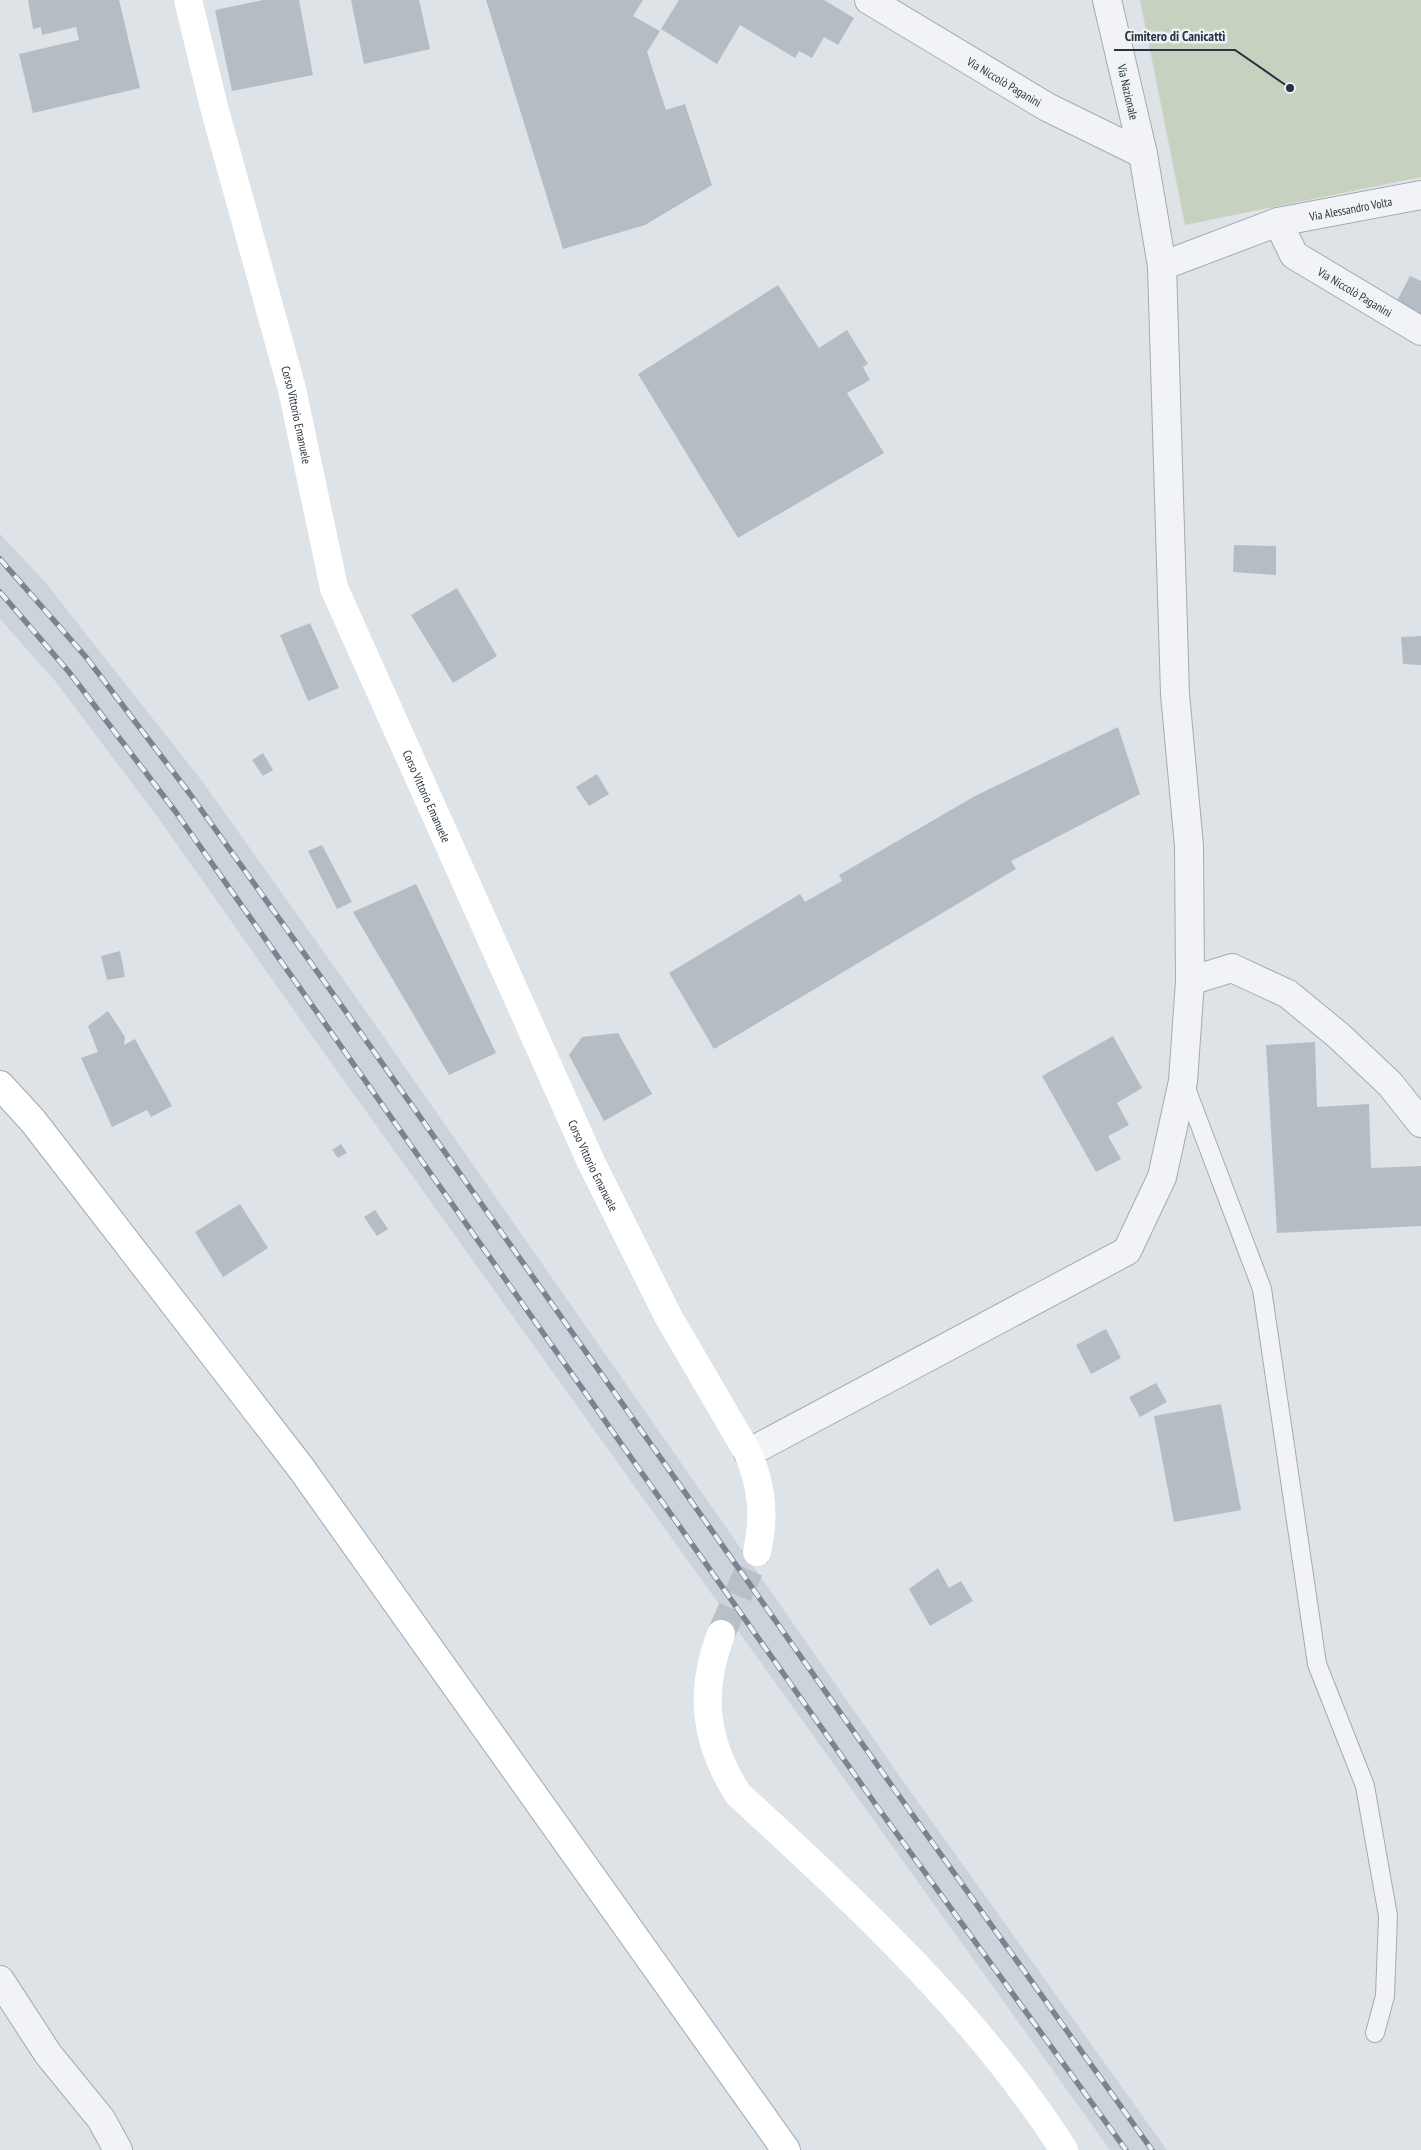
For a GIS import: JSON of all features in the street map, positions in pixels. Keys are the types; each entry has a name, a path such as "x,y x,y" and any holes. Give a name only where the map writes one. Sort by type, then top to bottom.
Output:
{"main road":[{"name":"Corso Vittorio Emanuele","path":"188,0 214,107 292,389 334,588 592,1162 668,1316 748,1453 756,1473 761,1494 762,1532 757,1552"},
{"path":"0,1086 33,1122 301,1468 786,2150"},
{"path":"721,1634 713,1656 708,1679 708,1718 718,1758 724,1773 738,1794 850,1897 967,2020 1044,2119 1064,2150"}],"street":[{"name":"Via Niccolò Paganini","path":"869,0 1047,107 1143,154"},
{"name":"Via Nazionale","path":"748,1453 1127,1251 1162,1177 1183,1081 1190,981 1189,846 1175,694 1162,266 1143,154 1107,0"},
{"name":"Via Alessandro Volta","path":"1162,266 1278,222 1421,195"},
{"name":"Via Niccolò Paganini","path":"1278,222 1294,255 1421,331"},
{"path":"1190,981 1232,968 1288,994 1339,1036 1390,1084 1421,1123"},
{"path":"0,1980 48,2054 101,2119 118,2150"}],"lane":[{"path":"1183,1081 1262,1289 1317,1664 1365,1786 1388,1916 1386,1996 1375,2033"}],"shaded area":[{"path":"0,534 45,582 202,781 358,1000 908,1788 1167,2150 1110,2150 312,1036 159,819 55,681 0,619"}],"green space":[{"path":"1140,0 1421,0 1421,177 1185,225"}],"building":[{"path":"28,0 119,0 140,88 33,113 19,54 79,40 76,27 42,35 41,27 33,29"},
{"path":"263,0 299,0 313,75 232,91 215,10"},
{"path":"351,0 419,0 430,49 364,64"},
{"path":"486,0 643,0 633,16 660,31 647,52 666,110 685,104 712,185 645,225 563,249"},
{"path":"679,0 824,0 854,18 838,45 824,37 812,58 799,51 795,58 740,25 717,64 661,29"},
{"path":"1410,276 1421,281 1421,314 1397,301"},
{"path":"778,285 819,348 847,330 868,364 863,367 870,380 847,393 884,453 738,538 638,374"},
{"path":"1234,545 1276,546 1276,575 1233,572"},
{"path":"457,588 497,656 453,683 411,615"},
{"path":"310,623 339,688 308,701 280,635"},
{"path":"1421,636 1421,665 1403,664 1401,637"},
{"path":"1118,727 1140,794 1011,861 1016,869 714,1049 669,973 800,894 805,902 842,881 839,875 975,796"},
{"path":"263,753 273,770 263,776 252,760"},
{"path":"597,774 609,794 589,806 576,787"},
{"path":"322,845 352,902 337,909 308,851"},
{"path":"416,884 496,1053 449,1075 353,912"},
{"path":"120,951 125,977 107,980 101,956"},
{"path":"108,1011 125,1037 124,1045 135,1039 172,1106 151,1117 147,1110 112,1127 81,1058 98,1052 88,1026"},
{"path":"618,1033 652,1094 604,1121 569,1055 582,1037"},
{"path":"1113,1036 1142,1088 1117,1103 1129,1125 1108,1136 1121,1159 1096,1172 1042,1076"},
{"path":"1315,1042 1317,1107 1369,1104 1371,1168 1421,1166 1421,1226 1277,1233 1266,1045"},
{"path":"341,1144 347,1153 338,1158 332,1150"},
{"path":"240,1204 268,1248 223,1277 195,1232"},
{"path":"375,1210 388,1229 377,1236 364,1217"},
{"path":"1106,1329 1121,1358 1091,1374 1076,1345"},
{"path":"1156,1383 1167,1402 1140,1417 1129,1397"},
{"path":"1221,1404 1241,1510 1174,1522 1154,1416"},
{"path":"938,1568 949,1588 961,1581 973,1601 930,1626 909,1589"}],"tunnel":[{"path":"721,1634 757,1552"}],"railway":[{"path":"0,559 86,657 190,794 1152,2150"},
{"path":"0,592 69,672 175,811 876,1805 1126,2150"}],"place":[{"name":"Cimitero di Canicattì","path":"1290,88"}]}
